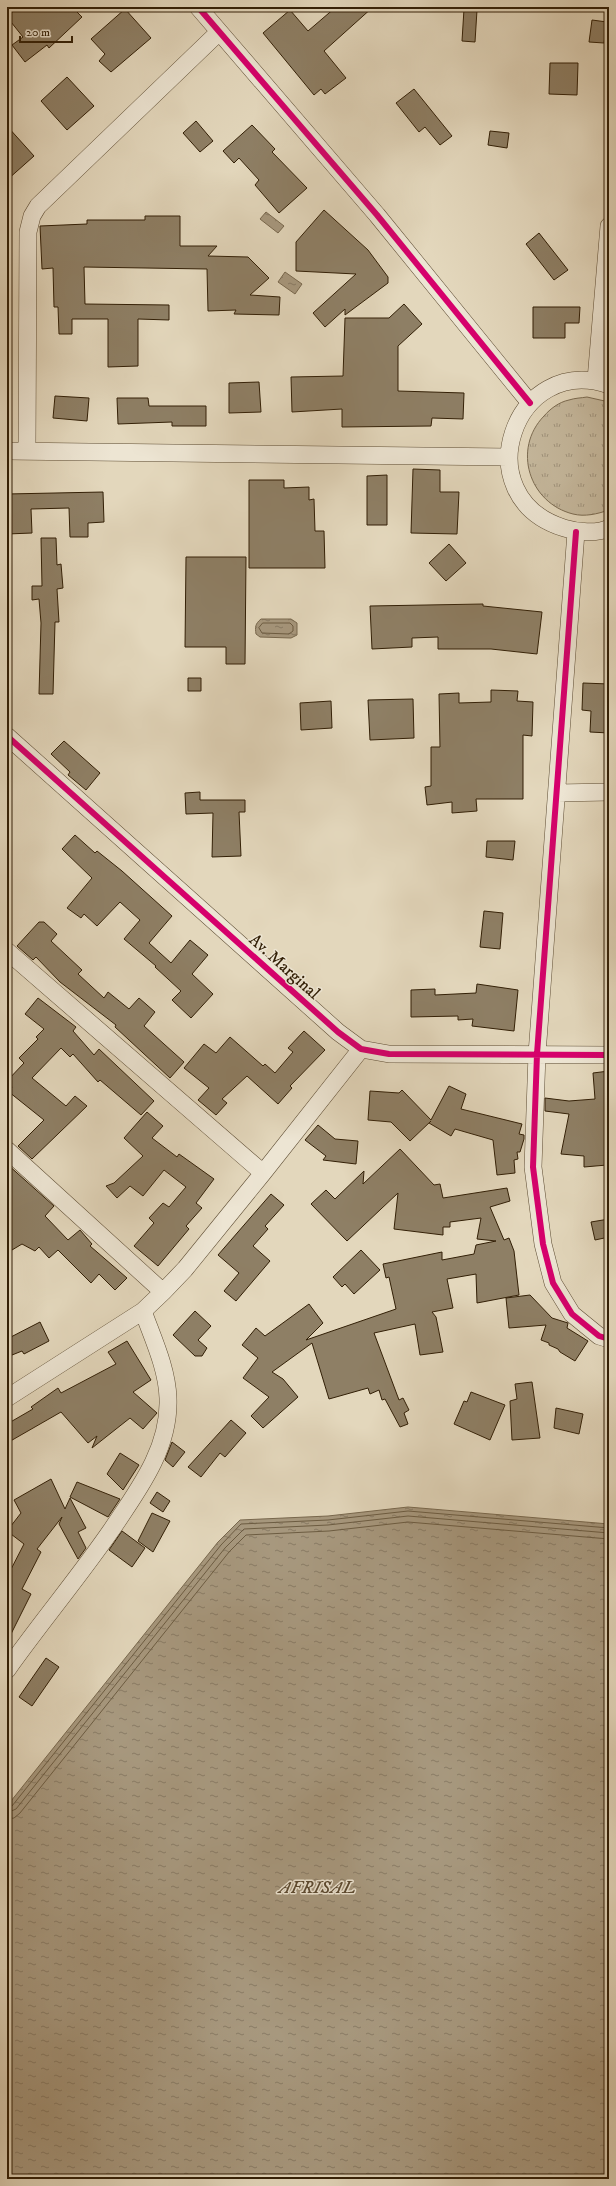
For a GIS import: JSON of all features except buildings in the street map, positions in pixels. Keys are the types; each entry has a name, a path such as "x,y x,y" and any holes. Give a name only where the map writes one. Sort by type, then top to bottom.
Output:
{"street":[{"path":"198,7 377,215 530,402"},
{"path":"27,451 28,232 32,216 38,206 219,32"},
{"path":"609,226 602,382 572,380 549,388 530,402 510,437 508,457 513,484 528,507 550,524 576,532 609,528"},
{"path":"7,451 508,457"},
{"path":"576,532 537,1054 533,1167 544,1250 552,1283 572,1314 599,1336 609,1339"},
{"name":"Av. Marginal","path":"7,736 338,1032 360,1049 389,1054 609,1055"},
{"path":"557,793 609,792"},
{"path":"7,951 263,1173"},
{"path":"7,1398 143,1311 163,1292 185,1269 263,1173 360,1049"},
{"path":"7,1150 163,1292"},
{"path":"7,1670 96,1551 143,1483 156,1457 164,1434 168,1398 163,1365 143,1311"}],"green space":[{"path":"587,397 609,402 609,510 596,514 582,515 573,514 558,508 545,499 536,487 530,473 528,459 529,444 534,429 546,413 562,402"}],"water":[{"path":"266,212 284,226 278,233 260,219"},
{"path":"285,272 302,284 295,294 278,282"},
{"path":"261,619 291,619 297,623 297,635 291,638 260,637 256,634 256,627"},
{"name":"AFRISAL","path":"408,1507 609,1524 609,2179 7,2179 7,1806 218,1542 240,1520 328,1516"}],"cycle path":[{"path":"198,7 377,215 530,403"},
{"path":"576,532 537,1054 533,1167 543,1244 553,1283 572,1314 599,1336 609,1339"},
{"path":"7,736 338,1032 361,1049 389,1054 609,1055"}]}
